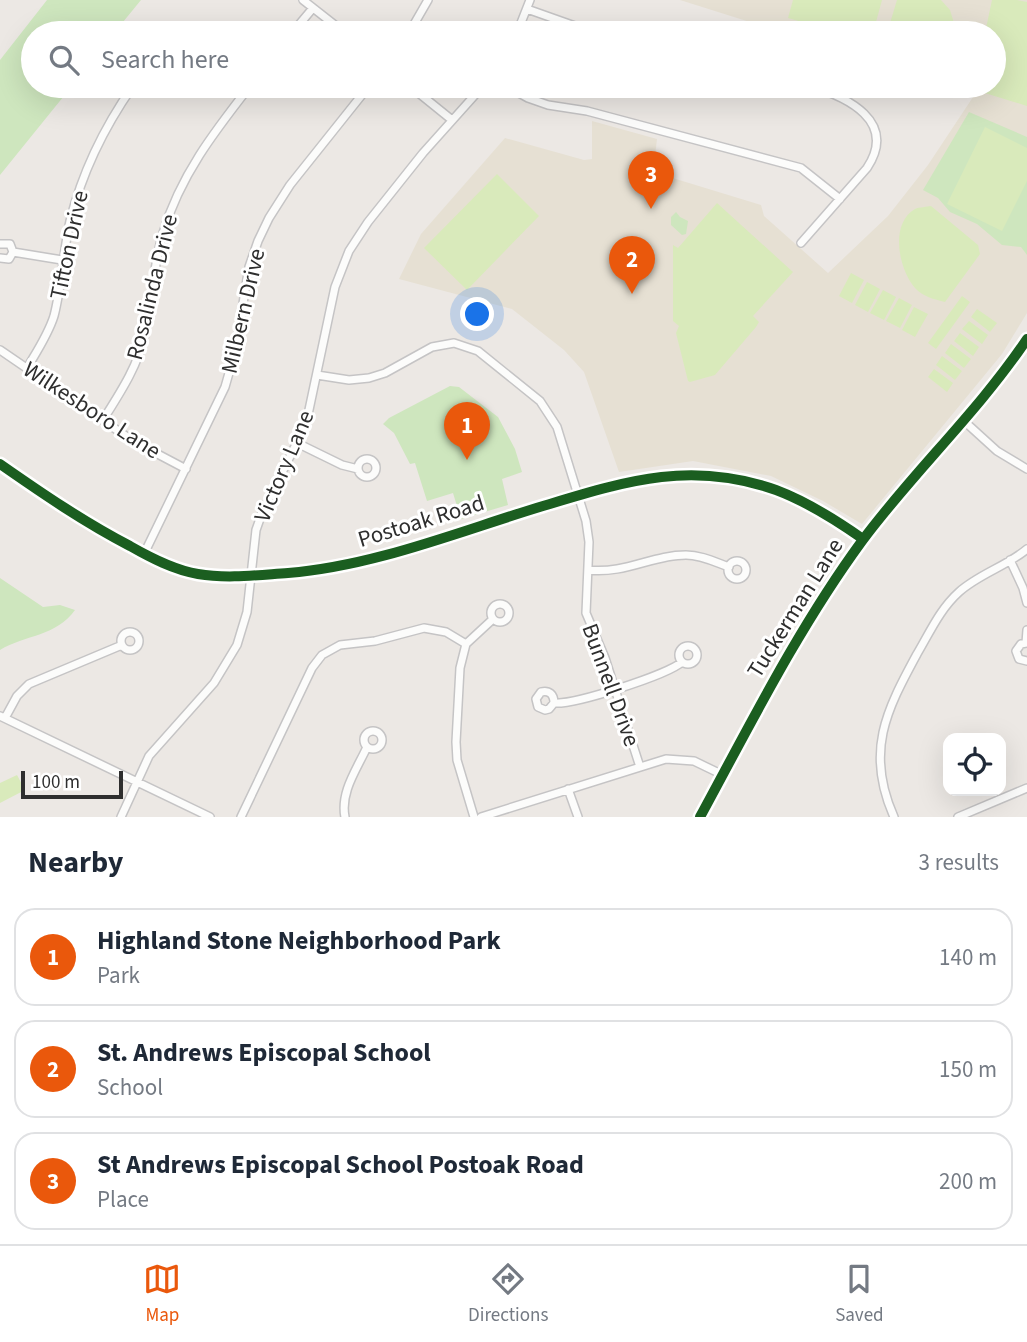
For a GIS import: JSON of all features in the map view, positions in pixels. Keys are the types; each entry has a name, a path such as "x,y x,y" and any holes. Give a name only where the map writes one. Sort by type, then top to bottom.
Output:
{"main road":[{"name":"Tuckerman Lane","path":"700,817 793,647 863,539 995,384 1027,339"}],"street":[{"path":"303,0 330,21"},
{"path":"416,21 428,0"},
{"path":"522,21 530,0"},
{"path":"302,21 313,8"},
{"path":"527,9 561,21"},
{"name":"Tifton Drive","path":"27,368 54,316 71,217 93,155 125,98"},
{"name":"Rosalinda Drive","path":"103,420 125,383 145,335 158,250 178,194 201,150 241,98"},
{"name":"Milbern Drive","path":"144,554 213,415 229,376 250,267 269,218 290,185 359,98"},
{"path":"425,98 452,120"},
{"name":"Victory Lane","path":"121,817 136,781 159,744 214,683 232,656 245,621 259,523 306,424 335,287 349,251 383,202 472,98"},
{"path":"528,98 801,168 840,199"},
{"path":"801,243 871,163 875,148 874,129 859,107 843,98"},
{"path":"0,244 10,244 13,251"},
{"path":"13,251 62,260"},
{"path":"0,258 9,258 13,251"},
{"name":"Bunnell Drive","path":"317,375 349,380 369,378 385,373 440,344 454,343 471,347 533,393 548,410 557,427 589,542 586,613 615,688 640,767"},
{"name":"Wilkesboro Lane","path":"0,350 133,441 186,469"},
{"path":"964,421 997,451 1027,469"},
{"path":"297,443 342,465 358,469"},
{"name":"Postoak Road","path":"0,464 71,513 144,554 180,569 223,577 306,571 355,563 578,495 639,479 681,475 719,477 755,484 794,497 863,539"},
{"path":"894,817 885,794 881,763 884,725 892,702 934,623 950,600 962,589 1027,549"},
{"path":"587,570 612,571 683,555 700,557 729,567"},
{"path":"1010,560 1027,603"},
{"path":"474,817 461,777 456,742 460,668 466,644 493,619"},
{"path":"241,817 312,668 326,652 340,645 375,641 424,628 446,632 466,644"},
{"path":"1027,630 1027,643 1018,646 1016,651 1019,659 1027,661"},
{"path":"122,645 29,684 3,717 210,817"},
{"path":"554,703 572,701 615,688 667,671 682,662"},
{"path":"345,817 345,793 367,747"},
{"path":"481,817 660,760 677,758 694,761 723,775"},
{"path":"958,817 1027,788"},
{"path":"568,789 578,817"}],"shaded area":[{"path":"680,0 1027,0 1027,313 1002,354 862,524 823,501 771,476 693,461 619,472 584,372 564,350 512,309 399,279 421,234 505,138 584,160 592,159 592,121 657,139 653,172 761,205 764,216 828,273 888,216 928,165 972,98 1006,98 1006,21 747,21"}],"green space":[{"path":"47,0 141,0 124,21 31,21"},
{"path":"793,0 882,0 876,21 798,21 788,18"},
{"path":"897,0 941,0 950,10 953,21 891,21"},
{"path":"992,0 1027,2 1027,106 1001,98 1006,98 1006,21 988,21"},
{"path":"21,33 21,98 62,98 0,175 0,60"},
{"path":"969,112 1027,137 1027,255 1021,247 1002,245 977,224 950,212 938,198 923,190"},
{"path":"985,127 1027,148 1027,181 1002,231 947,204"},
{"path":"497,174 539,216 467,290 424,248"},
{"path":"717,203 793,272 753,316 759,322 756,327 715,375 690,382 676,333 679,326 673,321 673,245 678,248"},
{"path":"931,206 978,245 980,254 945,302 925,296 915,288 905,270 899,247 899,236 907,216 915,209"},
{"path":"676,212 688,221 686,234 682,235 671,225 671,217"},
{"path":"851,273 864,280 852,303 839,296"},
{"path":"867,282 880,289 868,312 855,305"},
{"path":"883,290 896,297 884,320 870,313"},
{"path":"962,296 970,302 936,349 928,343"},
{"path":"899,298 912,305 900,328 886,321"},
{"path":"914,307 928,314 915,337 902,330"},
{"path":"977,309 997,323 990,332 971,317"},
{"path":"969,321 988,335 982,344 962,329"},
{"path":"960,333 979,347 973,356 954,341"},
{"path":"951,344 971,359 964,368 945,353"},
{"path":"942,356 962,371 955,380 936,365"},
{"path":"934,369 953,383 947,392 928,377"},
{"path":"450,386 459,387 498,417 515,449 522,472 502,479 508,505 461,519 453,493 427,501 415,463 410,464 394,433 383,424 389,418"},
{"path":"0,578 43,607 60,605 75,610 68,619 50,630 0,650"},
{"path":"17,775 25,790 0,803 0,783"}],"cycle path":[{"path":"700,817 776,676 839,574 882,515 988,392 1027,339"},
{"path":"0,464 80,517 146,555 180,570 220,576 288,573 353,563 602,489 659,477 687,475 745,481 776,490 821,512 863,539"}],"place":[{"name":"St Andrews Episcopal School Postoak Road","path":"651,209"},
{"name":"St. Andrews Episcopal School","path":"632,294"},
{"name":"Highland Stone Neighborhood Park","path":"467,460"}]}
